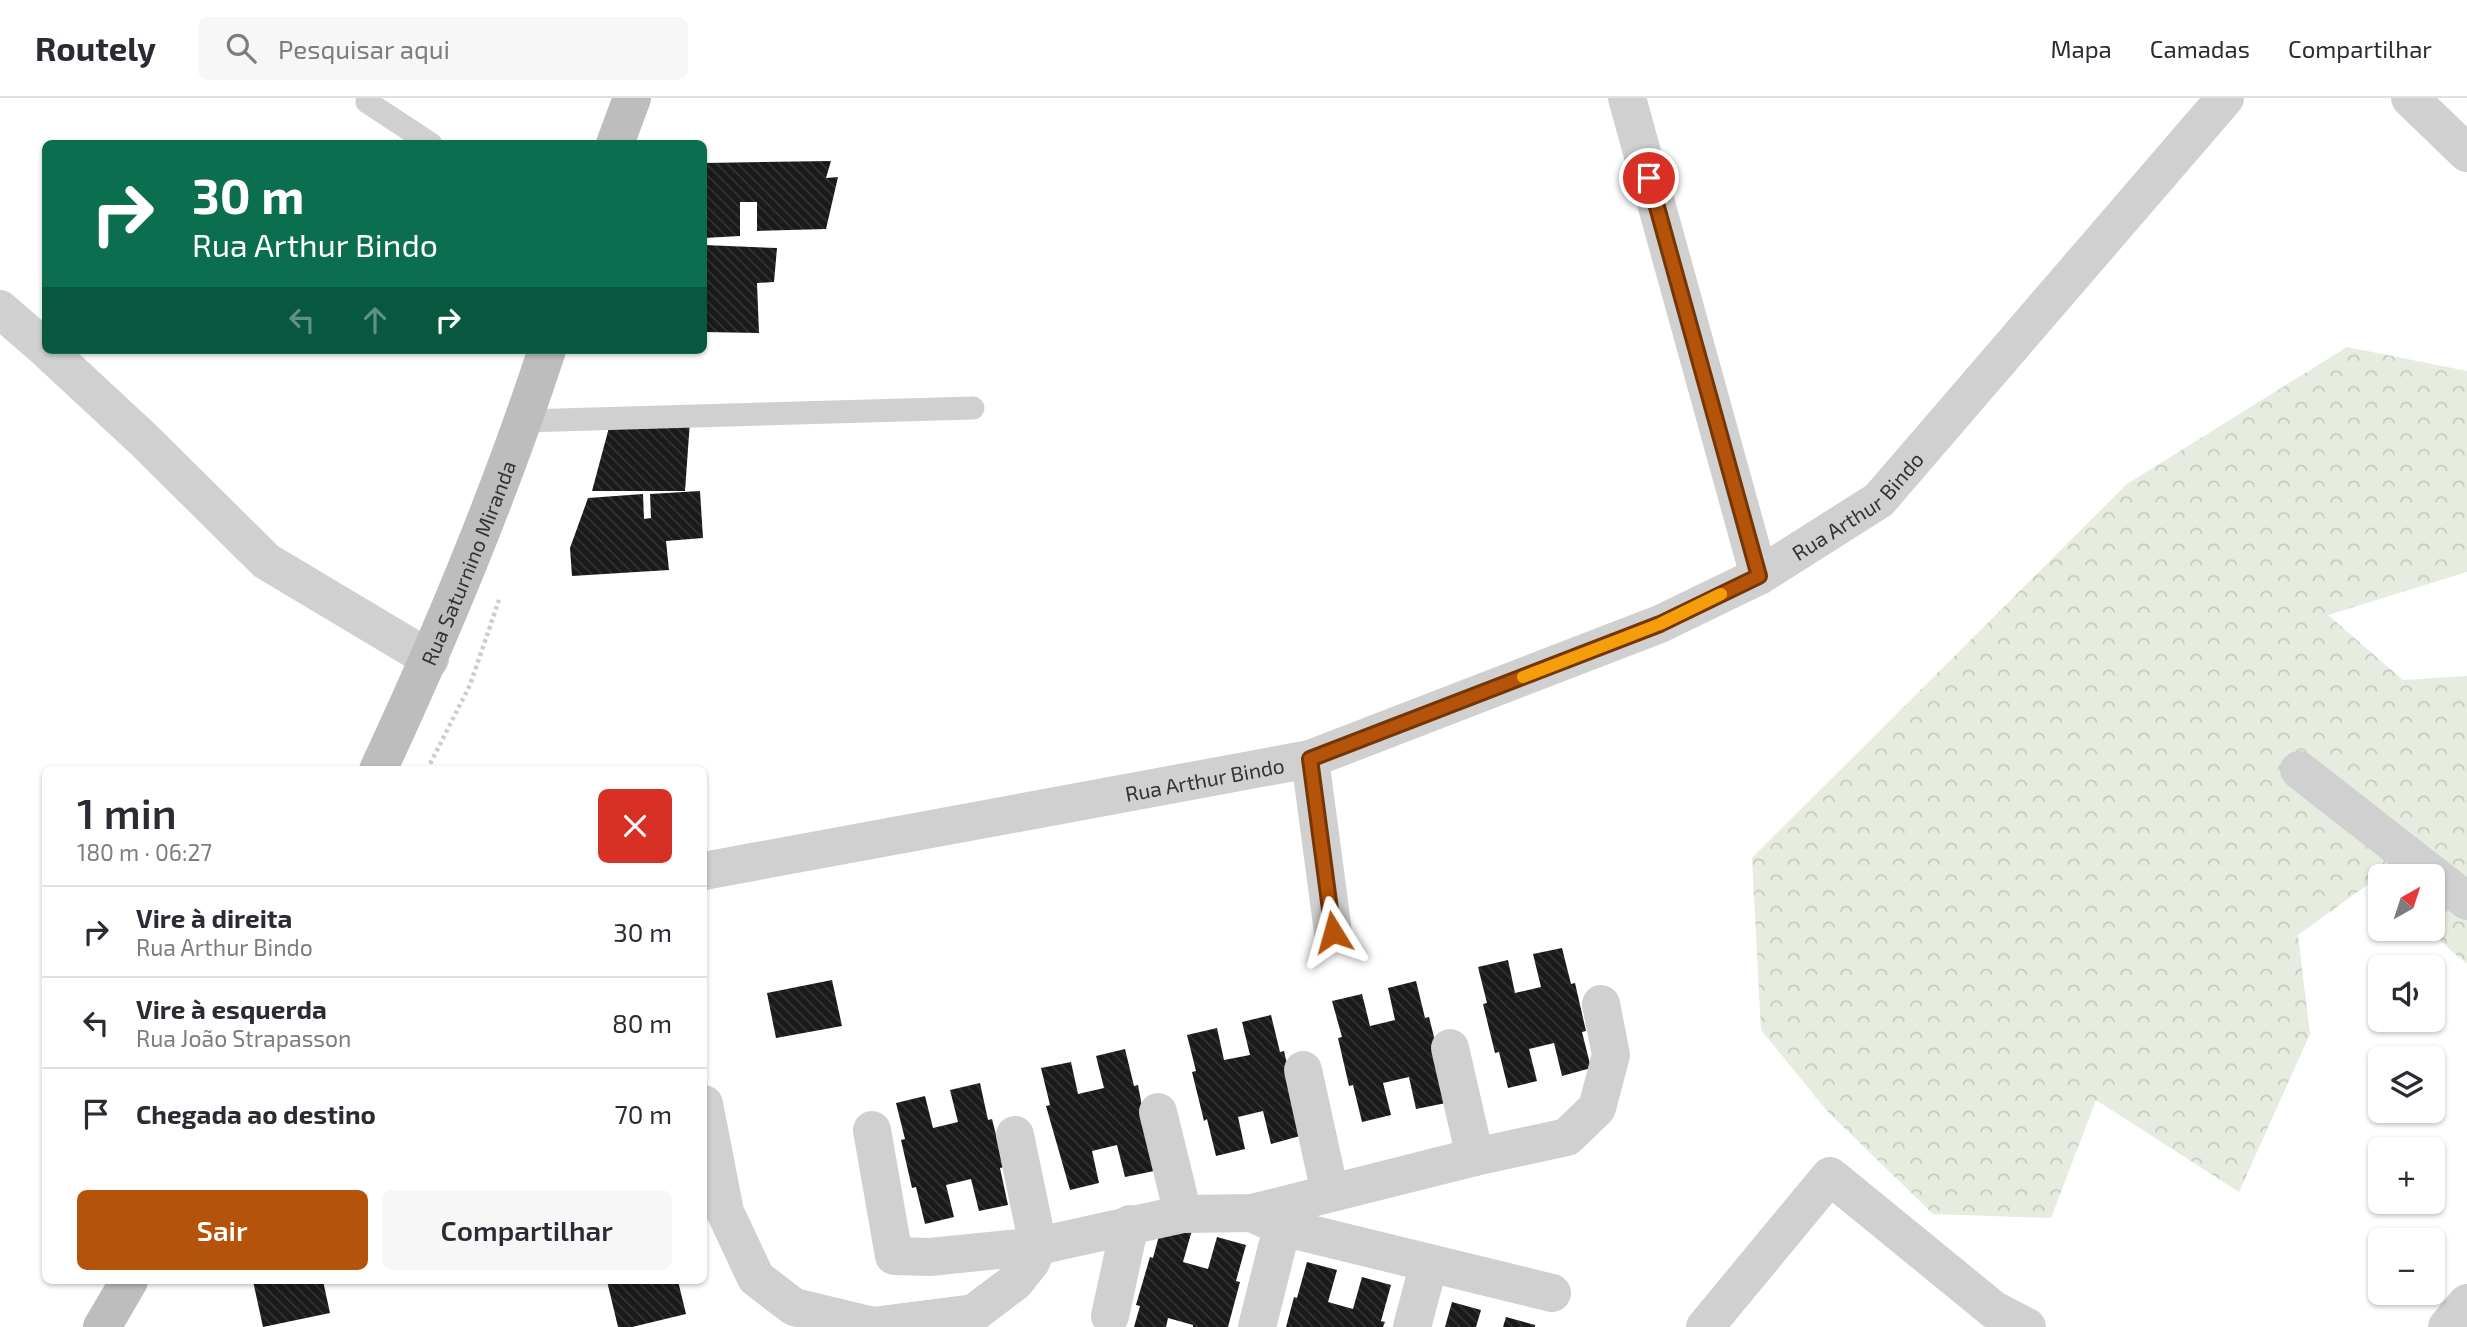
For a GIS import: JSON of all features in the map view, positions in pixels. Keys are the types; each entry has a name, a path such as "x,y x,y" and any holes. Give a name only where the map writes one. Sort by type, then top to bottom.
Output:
{"main road":[{"path":"616,140 632,98"},
{"name":"Rua Saturnino Miranda","path":"380,766 430,659 524,421 546,354"},
{"path":"102,1327 127,1284"}],"street":[{"path":"1627,98 1759,576"},
{"name":"Rua Arthur Bindo","path":"707,870 1310,759 1660,624 1759,576 1879,500 2224,98"},
{"path":"2410,98 2467,153"},
{"path":"0,309 42,346"},
{"path":"50,354 144,440 266,561 430,659"},
{"path":"1310,759 1333,932"},
{"path":"2299,770 2467,901"},
{"path":"1267,1220 1330,1193 1567,1137 1597,1108 1611,1055 1601,1004"},
{"path":"1450,1048 1475,1157"},
{"path":"1303,1070 1330,1193"},
{"path":"1158,1112 1183,1213"},
{"path":"707,1119 725,1212 756,1278 794,1307 873,1326 974,1313 1015,1282 1031,1262 1038,1246 1015,1135"},
{"path":"872,1130 894,1256 930,1257 1038,1246 1183,1213 1267,1220 1429,1264 1552,1293"},
{"path":"1705,1327 1830,1176 2008,1321"},
{"path":"1257,1327 1267,1220"},
{"path":"1110,1316 1130,1224"},
{"path":"1412,1327 1429,1264"},
{"path":"2447,1327 2467,1303"}],"lane":[{"path":"367,102 425,140"},
{"path":"524,421 973,408"}],"green space":[{"path":"2347,347 2467,371 2467,572 2328,615 2403,680 2467,676 2467,964 2441,942 2445,942 2445,864 2368,864 2368,884 2298,935 2310,1034 2239,1192 2096,1100 2051,1218 1933,1214 1828,1112 1761,1030 1752,858 2127,484"}],"building":[{"path":"831,161 826,178 838,177 826,229 757,231 757,202 740,202 740,236 707,238 707,163"},
{"path":"707,245 777,248 774,282 757,283 759,333 707,332"},
{"path":"611,420 690,421 685,491 592,491"},
{"path":"700,491 703,538 666,541 669,570 572,576 570,548 588,498 643,494 644,519 651,518 650,494"},
{"path":"1562,948 1571,984 1575,983 1586,1031 1582,1032 1591,1068 1562,1076 1554,1043 1529,1049 1537,1081 1508,1088 1499,1052 1495,1053 1483,1004 1487,1003 1478,967 1508,960 1515,993 1541,987 1533,954"},
{"path":"832,980 842,1026 776,1038 767,993"},
{"path":"1416,981 1425,1018 1429,1017 1441,1065 1446,1103 1416,1109 1409,1077 1383,1083 1391,1115 1362,1122 1353,1085 1349,1086 1338,1038 1342,1037 1332,1001 1362,994 1370,1026 1395,1020 1388,988"},
{"path":"1271,1015 1280,1052 1284,1051 1300,1136 1271,1144 1263,1111 1238,1117 1245,1149 1216,1156 1192,1072 1196,1071 1187,1035 1217,1028 1224,1060 1250,1055 1242,1022"},
{"path":"1125,1049 1134,1086 1138,1085 1154,1171 1125,1177 1117,1145 1092,1151 1099,1183 1070,1190 1046,1106 1050,1105 1041,1068 1071,1062 1078,1094 1104,1088 1096,1056"},
{"path":"980,1083 988,1120 992,1119 1004,1167 1000,1168 1008,1205 979,1211 971,1179 946,1185 954,1217 925,1224 916,1187 912,1188 901,1140 905,1139 896,1103 925,1096 933,1128 958,1122 950,1090"},
{"path":"1163,1221 1192,1230 1183,1262 1208,1269 1217,1237 1246,1245 1228,1327 1193,1327 1168,1318 1166,1327 1134,1327 1140,1306 1136,1305"},
{"path":"1307,1262 1337,1270 1328,1302 1353,1309 1362,1277 1391,1285 1381,1321 1385,1322 1383,1327 1286,1327"},
{"path":"254,1284 324,1284 330,1313 263,1327"},
{"path":"608,1284 679,1284 686,1314 632,1327 618,1327"},
{"path":"1452,1302 1481,1310 1476,1327 1445,1327"},
{"path":"1506,1317 1535,1325 1535,1327 1503,1327"}],"slow traffic":[{"path":"1523,677 1660,624 1721,594"}],"route":[{"path":"1333,932 1310,759 1660,624 1759,576 1649,178"}]}
